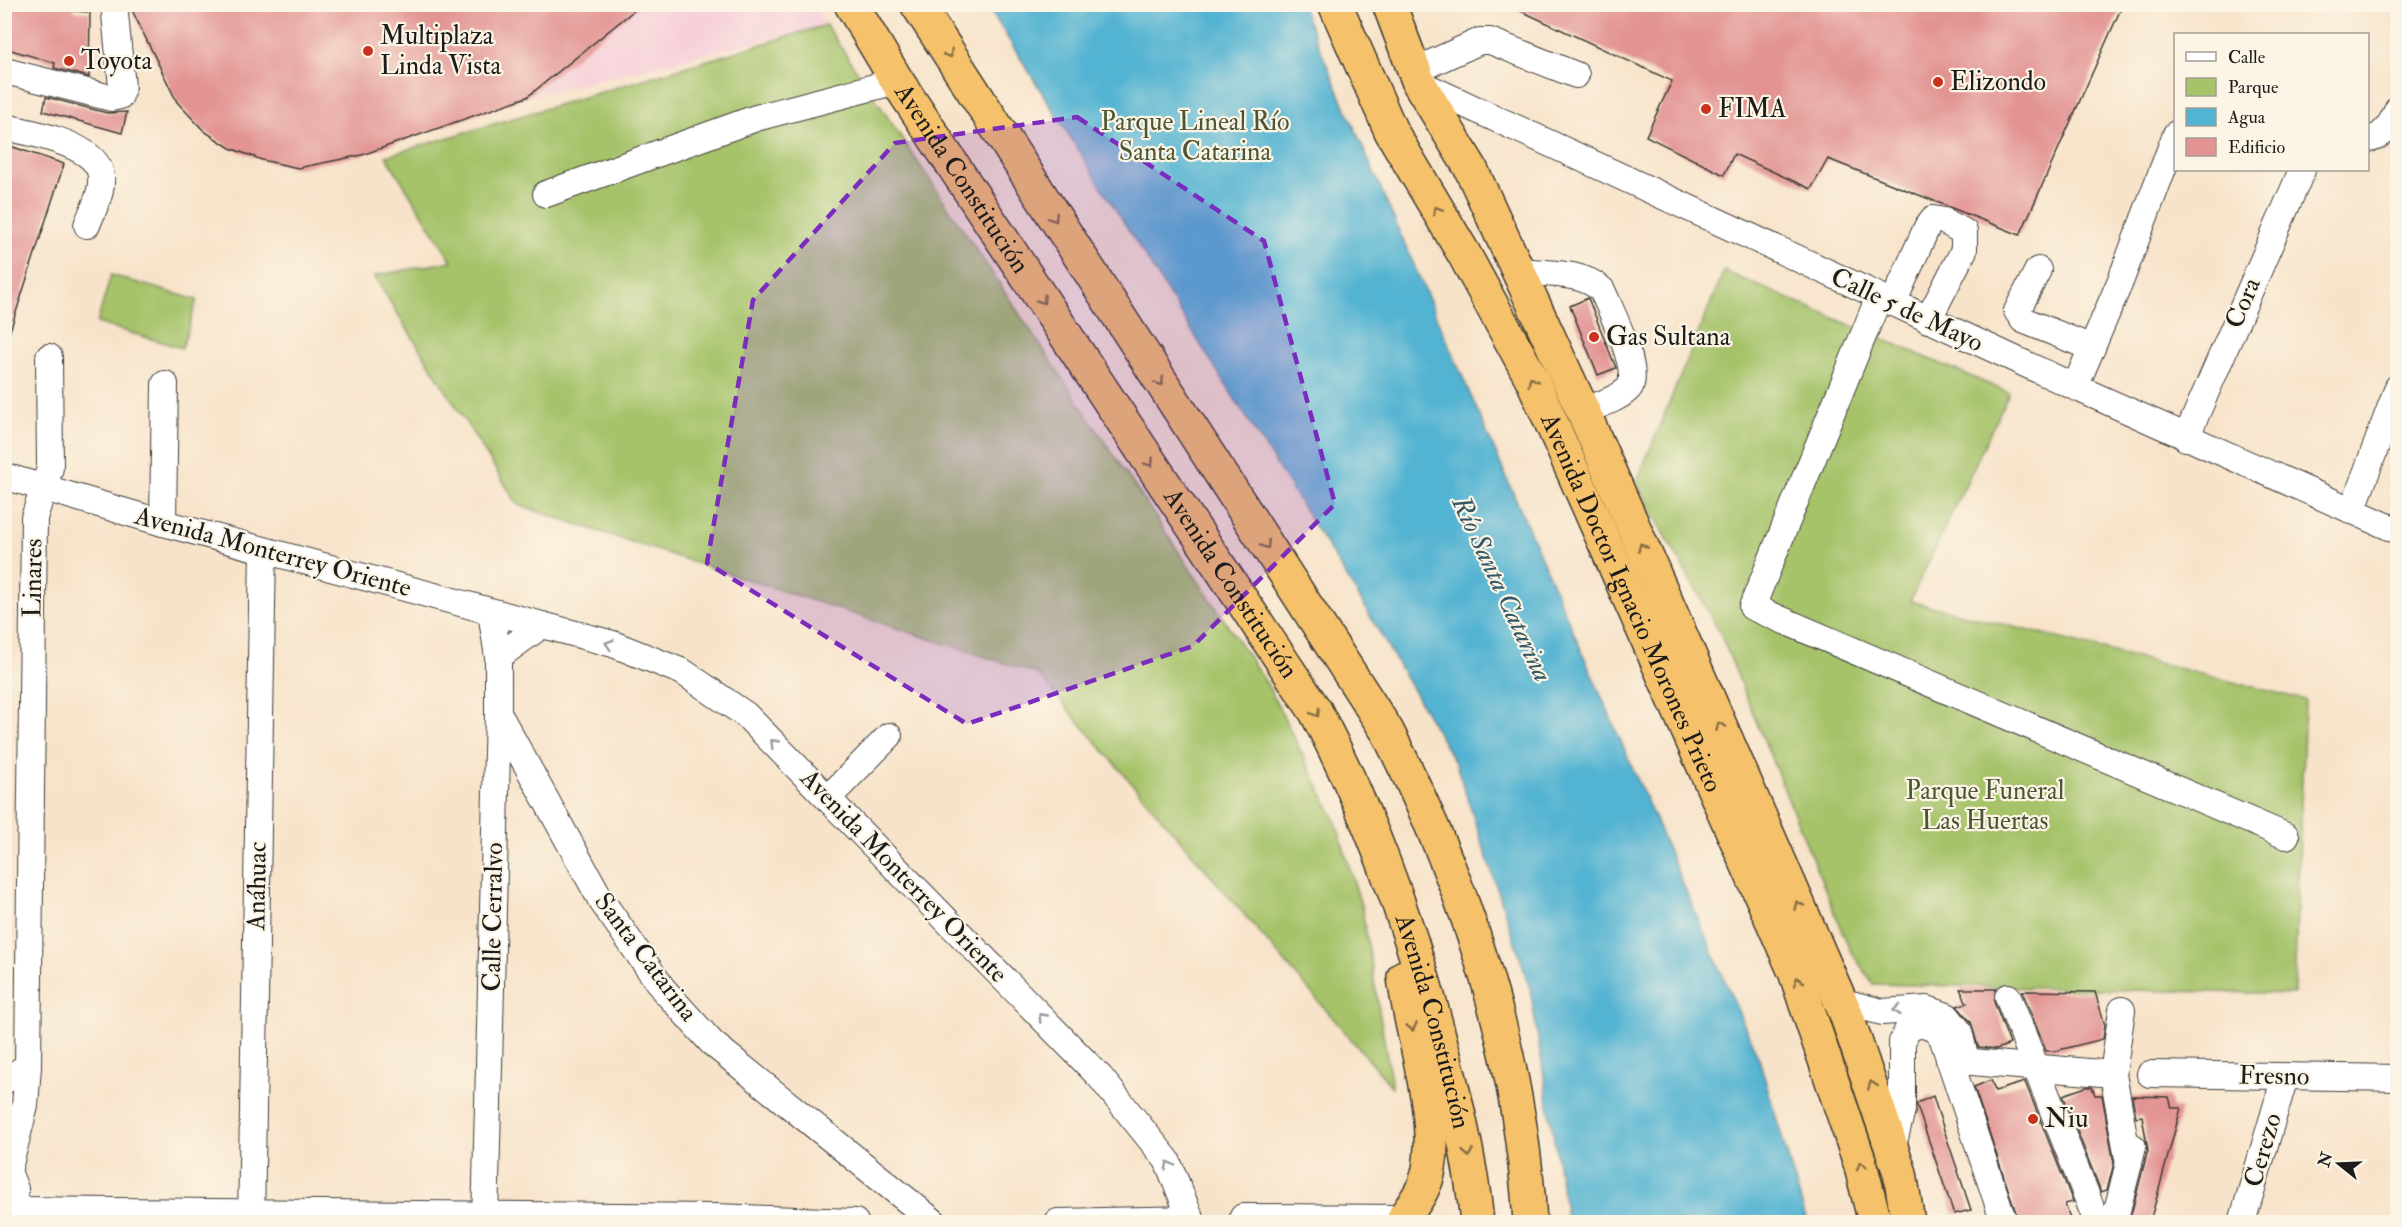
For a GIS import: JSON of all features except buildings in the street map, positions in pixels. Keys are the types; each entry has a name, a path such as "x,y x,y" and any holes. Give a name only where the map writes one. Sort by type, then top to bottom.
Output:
{"highway":[{"name":"Avenida Constitución","path":"851,4 897,81 1316,712 1363,807 1401,906 1419,961 1458,1108 1474,1187 1478,1222"},
{"name":"Avenida Constitución","path":"917,4 1387,731 1416,786 1463,900 1498,1019 1521,1141 1530,1222"},
{"name":"Avenida Doctor Ignacio Morones Prieto","path":"1335,4 1391,131 1464,254 1532,379 1776,928 1795,972 1860,1162 1875,1222"},
{"name":"Avenida Doctor Ignacio Morones Prieto","path":"1389,4 1416,77 1470,167 1583,411 1840,1001 1876,1096 1896,1162 1908,1222"},
{"path":"1401,906 1402,956 1407,1002 1423,1078 1431,1139 1429,1171 1421,1194 1406,1220"}],"street":[{"path":"9,72 111,98 120,96 122,87 114,4"},
{"path":"1416,77 1480,41 1490,41 1576,75"},
{"name":"Calle 5 de Mayo","path":"1416,77 1928,320 2397,531"},
{"path":"546,194 756,118 897,81"},
{"path":"2369,139 2378,138 2387,129 2397,109"},
{"path":"4,127 46,136 85,152 100,170 100,194 87,225"},
{"path":"2075,387 2120,282 2174,137"},
{"name":"Cora","path":"2186,438 2302,171"},
{"path":"1928,320 1964,250 1966,240 1964,232 1944,221 1933,219 1886,300 1752,607 2286,836"},
{"path":"2038,270 2017,311 2023,320 2092,348"},
{"path":"1519,271 1583,279 1594,282 1602,290 1631,362 1633,376 1631,386 1621,395 1583,411"},
{"name":"Linares","path":"7,1164 24,1114 28,1066 34,518 50,468 49,357"},
{"path":"163,523 165,384"},
{"path":"2352,511 2397,387"},
{"name":"Avenida Monterrey Oriente","path":"4,476 163,523 613,644 683,672 746,715 1100,1077 1167,1160 1191,1221"},
{"name":"Anáhuac","path":"251,1218 263,550"},
{"name":"Calle Cerralvo","path":"485,1218 498,713 498,657 491,612"},
{"path":"498,657 542,625"},
{"name":"Santa Catarina","path":"498,713 601,900 663,989 712,1043 934,1222"},
{"path":"828,798 889,736"},
{"path":"2008,997 2097,1222"},
{"path":"1840,1001 1882,1012 1927,1009 1947,1016 1959,1031 1958,1060 2004,1222"},
{"path":"2122,1010 2113,1074 2128,1164"},
{"path":"1926,1222 1896,1162 1902,1110 1902,1042 1908,1029 1920,1024 1935,1029 1958,1060"},
{"path":"1958,1060 2113,1074"},
{"path":"4,1081 28,1066"},
{"name":"Fresno","path":"2150,1074 2397,1078"},
{"name":"Cerezo","path":"2242,1222 2285,1077"},
{"path":"2114,1222 2139,1128"},
{"path":"7,1164 15,1189 16,1216 855,1222"},
{"path":"1243,1217 1406,1220"},
{"path":"1058,1222 1191,1221"}],"highlighted area":[{"path":"1077,117 1264,241 1335,504 1193,646 967,724 707,563 753,300 895,143"}],"shaded area":[{"name":"Multiplaza Linda Vista","path":"813,4 826,25 527,97 362,155 298,168 262,160 230,148 204,131 177,102 128,5"}],"green space":[{"path":"826,25 1267,684 1335,819 1362,909 1392,1087 1038,674 518,505 374,276 452,261 386,156"},
{"name":"Parque Funeral Las Huertas","path":"1724,271 2009,393 1910,601 2305,700 2294,994 1873,984 1850,950 1720,633 1636,483"},
{"path":"111,275 197,300 182,348 97,323"}],"water":[{"name":"Río Santa Catarina","path":"987,5 1301,5 1759,1059 1807,1222 1567,1222 1530,988 1456,764 1356,592"}],"place":[{"name":"Multiplaza Linda Vista","path":"368,51"},
{"name":"Toyota","path":"69,61"},
{"name":"Elizondo","path":"1938,82"},
{"name":"FIMA","path":"1706,109"},
{"name":"Gas Sultana","path":"1594,337"},
{"name":"Niu","path":"2033,1119"}],"park label":[{"name":"Parque Lineal Río Santa Catarina","path":"1195,137"}]}
